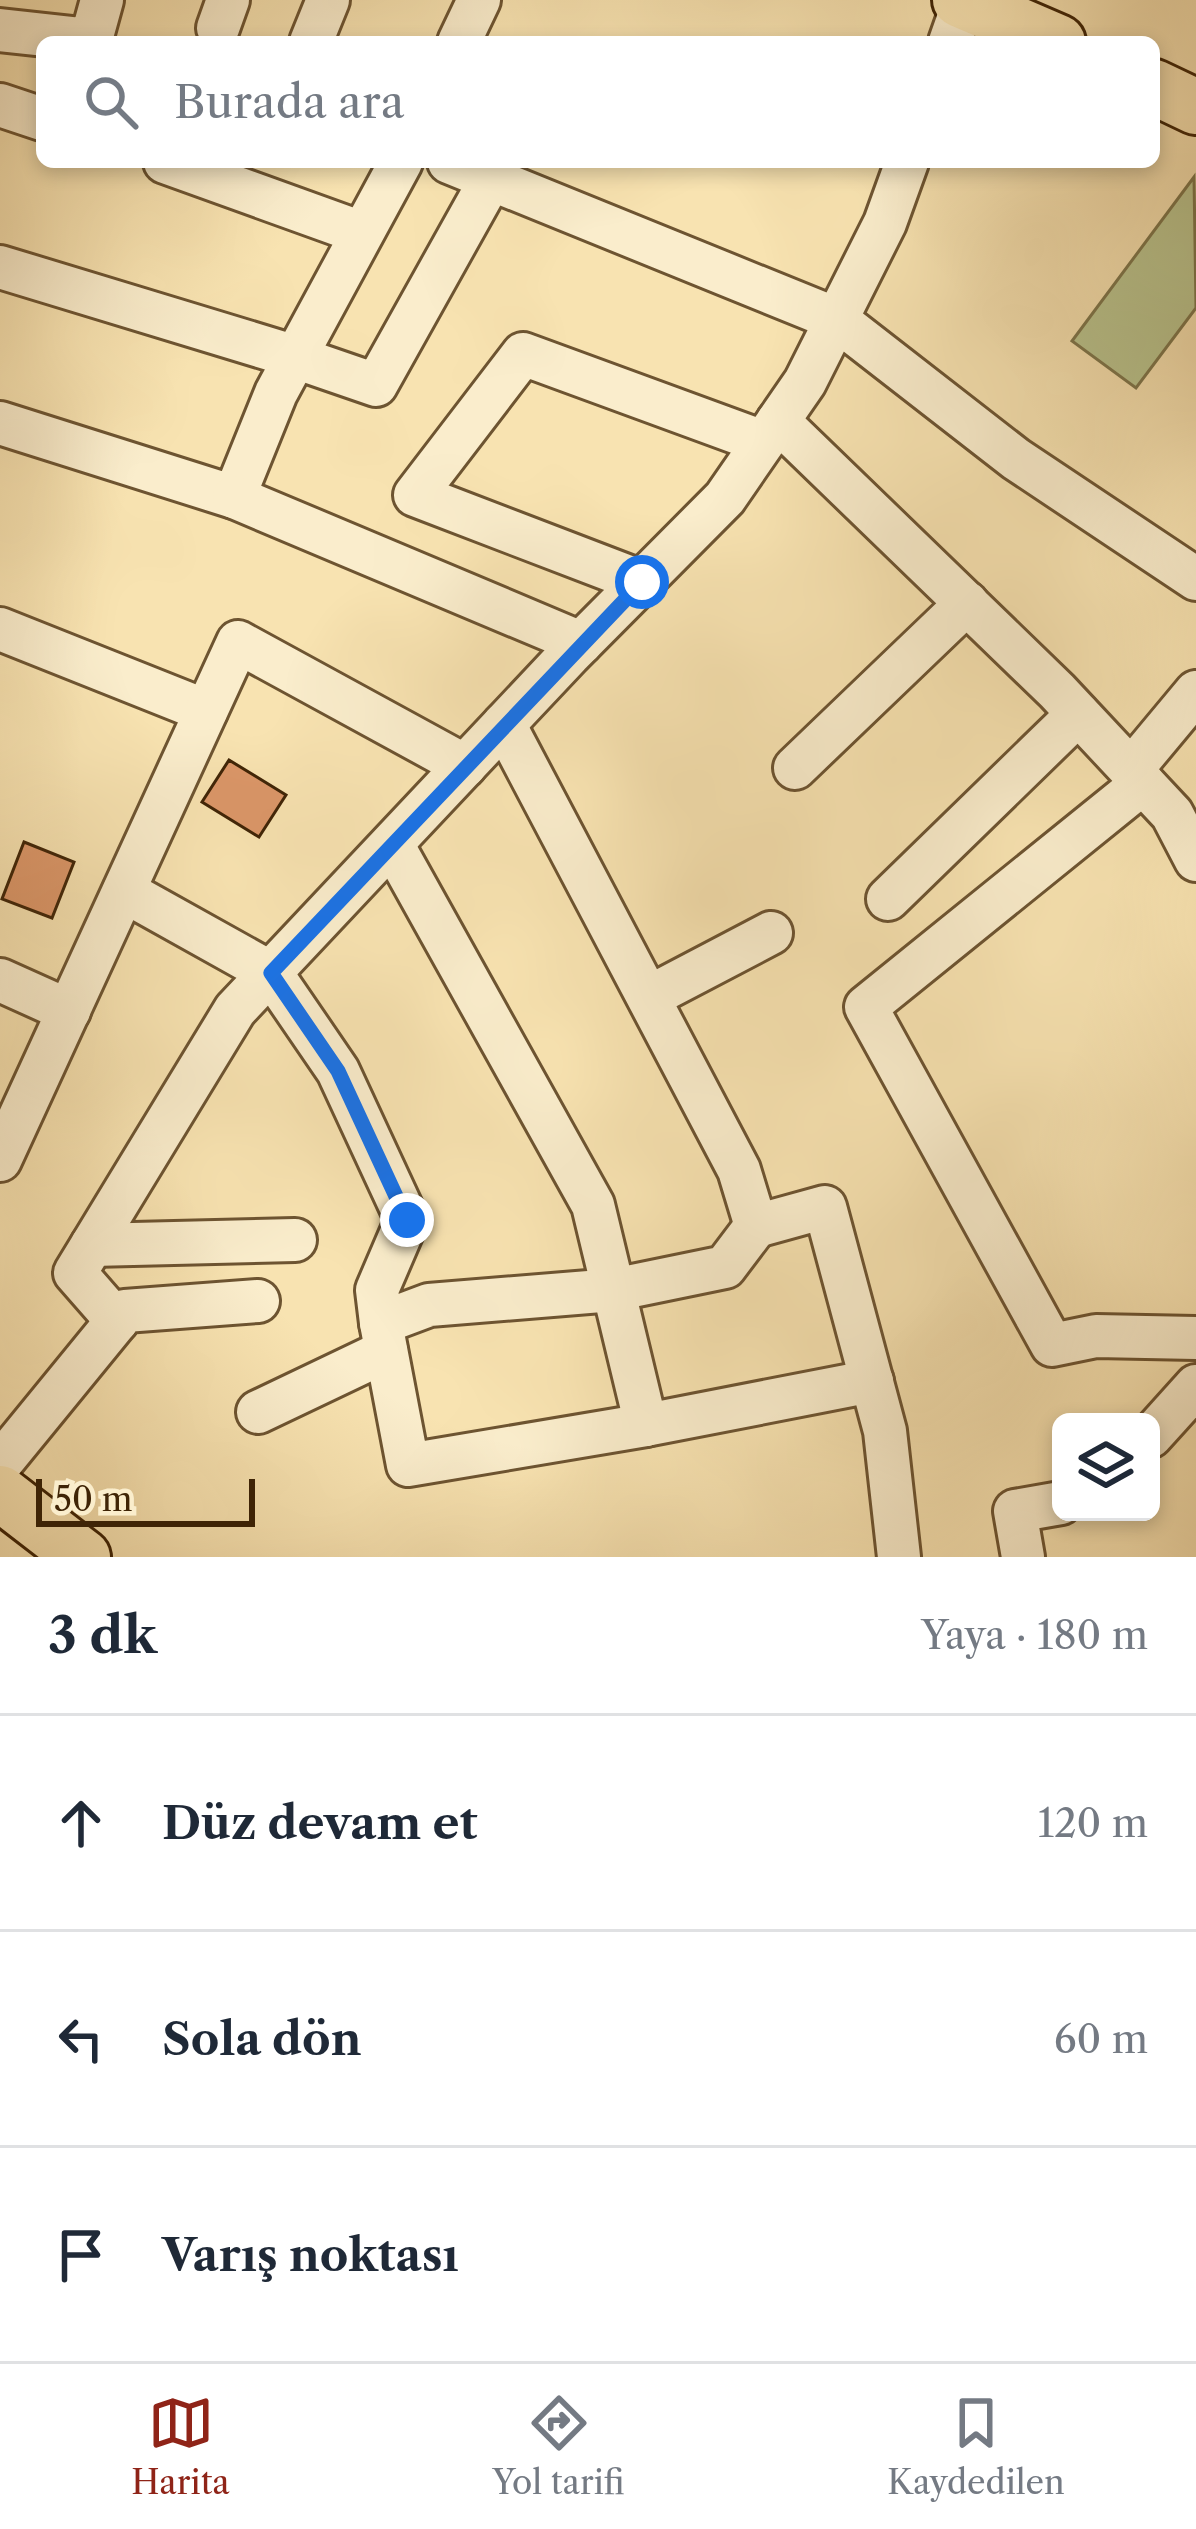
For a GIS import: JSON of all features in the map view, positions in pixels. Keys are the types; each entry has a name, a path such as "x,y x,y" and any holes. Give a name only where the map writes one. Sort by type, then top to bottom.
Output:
{"main road":[{"path":"967,11 1040,36"},
{"path":"1160,90 1196,107"},
{"path":"0,1493 82,1557"}],"street":[{"path":"92,36 102,0"},
{"path":"313,36 328,0"},
{"path":"462,36 479,0"},
{"path":"0,29 58,36"},
{"path":"0,105 36,117"},
{"path":"182,168 362,233"},
{"path":"234,497 276,393 398,168"},
{"path":"464,168 836,319 1016,459 1196,579"},
{"path":"117,1321 75,1273 235,1010 724,498 805,382 885,223 905,168"},
{"path":"0,267 376,386 491,179"},
{"path":"642,582 415,495 523,354 771,432 967,604 1078,714 1172,814 1196,860"},
{"path":"0,424 234,497 581,643"},
{"path":"795,768 967,604"},
{"path":"0,629 206,711"},
{"path":"0,1160 238,642 465,766"},
{"path":"1196,692 1137,776 866,1007 1052,1345 1096,1336 1196,1338"},
{"path":"888,899 1078,714"},
{"path":"504,724 739,1170 756,1226"},
{"path":"392,844 593,1205 646,1425"},
{"path":"124,892 271,973 338,1071 407,1220 376,1290 409,1465 872,1381"},
{"path":"649,998 771,933"},
{"path":"0,980 69,1012"},
{"path":"258,1412 429,1305 614,1290 724,1267 756,1226 825,1207 885,1431 898,1557"},
{"path":"92,1245 295,1240"},
{"path":"0,1464 125,1311 258,1301"},
{"path":"1160,1426 1196,1387"},
{"path":"1023,1557 1015,1511 1052,1505"}],"green space":[{"path":"1194,177 1196,308 1136,388 1072,341"}],"building":[{"path":"229,760 286,795 259,837 202,802"},
{"path":"24,842 74,862 52,918 2,899"}],"route":[{"path":"407,1220 338,1071 271,973 642,582"}]}
